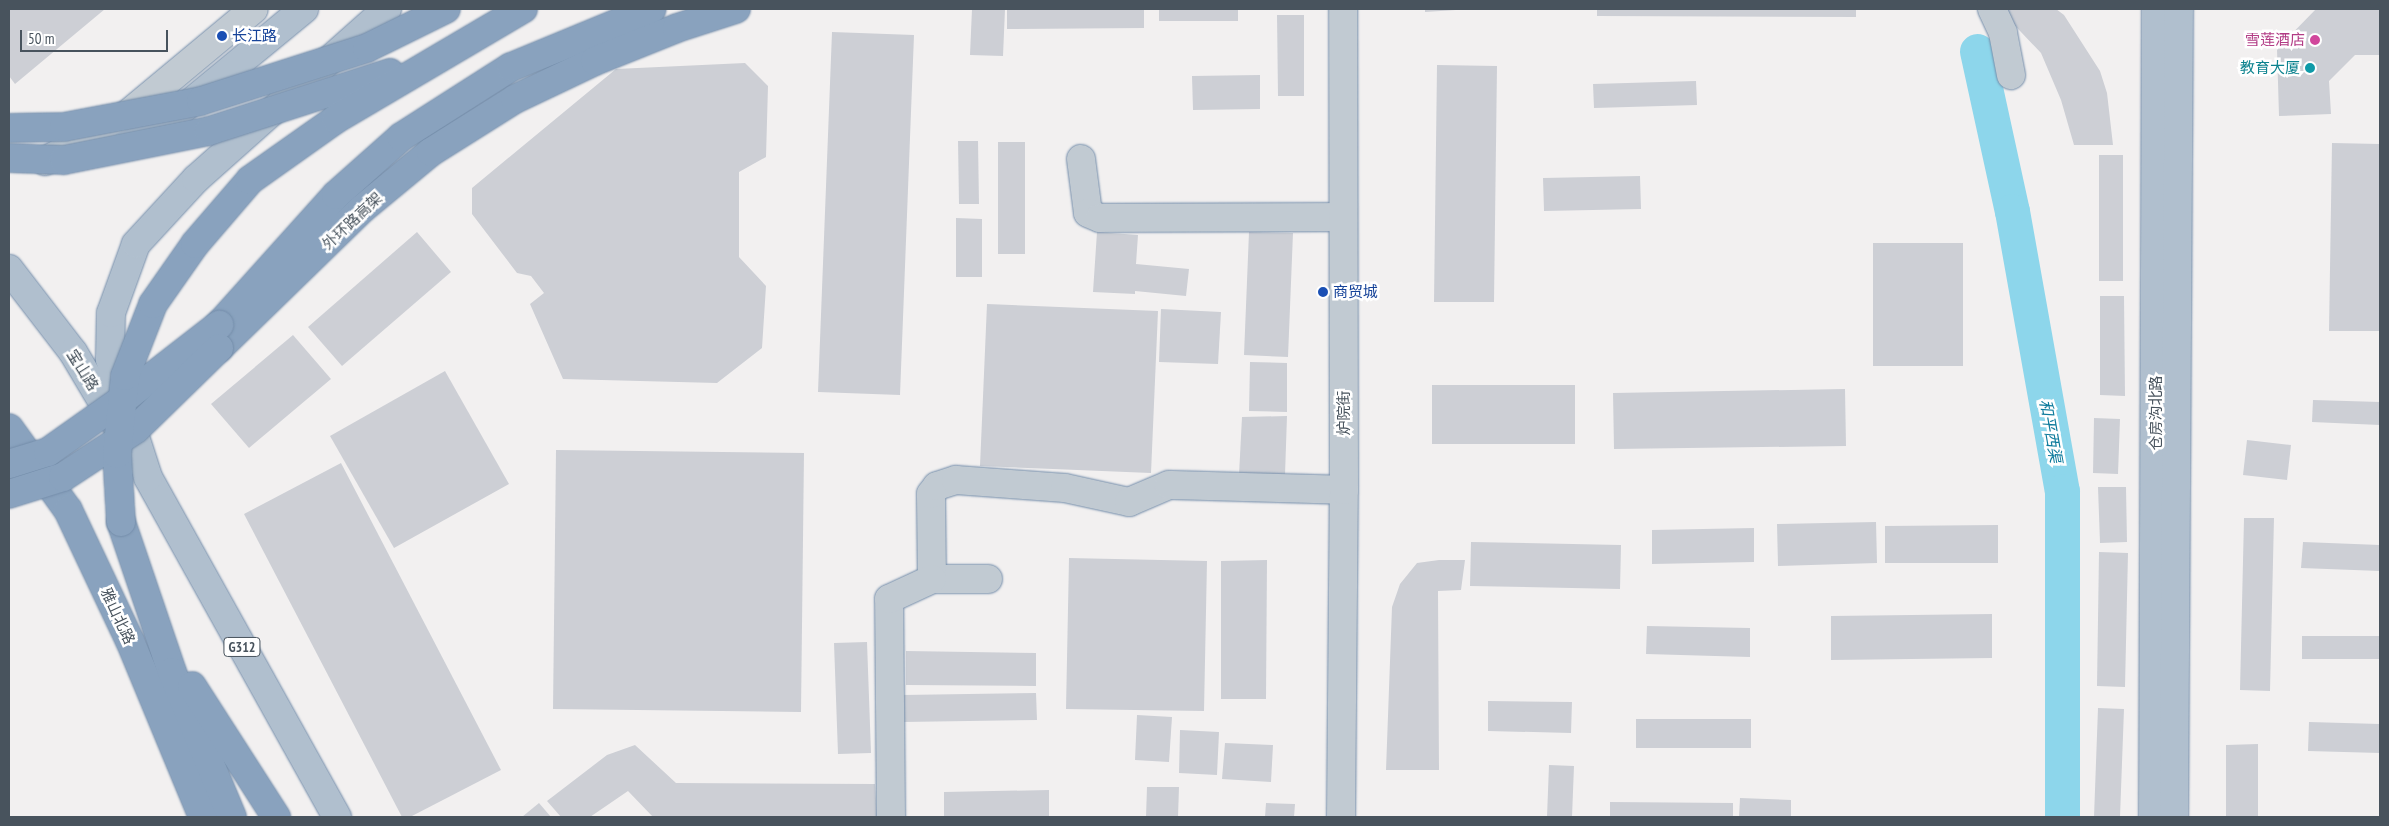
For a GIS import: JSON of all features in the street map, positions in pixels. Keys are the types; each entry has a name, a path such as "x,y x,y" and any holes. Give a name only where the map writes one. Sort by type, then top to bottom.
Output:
{"highway":[{"path":"9,128 64,127 202,101 367,48 446,9"},
{"path":"9,157 64,160 209,131 380,78 518,9"},
{"path":"232,817 172,672 121,522 117,454 125,376 153,304 195,244 250,180 336,119 523,9"},
{"name":"外环路高架","path":"9,464 48,452 130,394 219,325 336,195 402,137 511,67 652,9"},
{"name":"外环路高架","path":"9,494 63,477 136,429 362,209 432,152 515,99 595,61 677,28 736,9"},
{"name":"雅山北路","path":"9,428 68,510 130,641 203,817"},
{"path":"156,626 210,715 276,817"}],"main road":[{"path":"9,157 45,161 130,144 174,117 304,9"},
{"path":"148,477 110,359 111,313 136,244 196,179 387,9"},
{"path":"2140,9 2167,37 2191,9"},
{"name":"仓房沟北路","path":"2156,9 2167,37 2174,817"},
{"name":"仓房沟北路","path":"2154,817 2167,37 2179,9"},
{"name":"宝山路","path":"9,269 73,352 148,477"},
{"name":"G312","path":"148,477 336,817"}],"street":[{"path":"45,161 122,118 254,9"},
{"name":"炉院街","path":"1341,817 1344,490 1343,9"},
{"path":"1992,9 2003,33 2011,75"},
{"path":"1081,159 1088,213 1100,218 1342,217"},
{"path":"932,579 931,494 937,486 956,480 1065,488 1130,502 1169,485 1344,490"},
{"path":"891,817 889,599 932,579 988,579"}],"building":[{"path":"9,9 105,9 15,84 9,76"},
{"path":"972,9 1005,9 1003,56 970,55"},
{"path":"1007,9 1144,9 1144,28 1007,29"},
{"path":"1159,9 1238,9 1238,21 1159,21"},
{"path":"1425,9 1456,9 1456,10 1425,12"},
{"path":"1597,9 1856,9 1856,17 1597,16"},
{"path":"2005,9 2056,9 2064,15 2100,71 2107,93 2113,145 2074,145 2061,100 2041,53 2003,13"},
{"name":"教育大厦","path":"2316,9 2380,9 2380,55 2355,55 2329,81 2331,114 2279,116 2277,49"},
{"path":"1277,15 1304,15 1304,96 1278,96"},
{"path":"832,32 914,35 900,395 818,392"},
{"path":"745,63 768,86 766,157 739,172 739,257 766,286 762,348 717,383 563,379 530,304 544,293 531,276 517,273 472,214 472,188 616,69"},
{"path":"1437,65 1497,66 1494,302 1434,302"},
{"path":"1260,75 1260,109 1193,110 1192,76"},
{"path":"1696,81 1697,105 1594,108 1593,84"},
{"path":"958,141 978,141 979,204 959,204"},
{"path":"998,142 1025,142 1025,254 998,254"},
{"path":"2332,143 2380,144 2380,331 2329,331"},
{"path":"2099,155 2123,155 2123,281 2099,281"},
{"path":"1640,176 1641,209 1544,211 1543,178"},
{"path":"956,218 982,219 982,277 956,277"},
{"path":"417,232 451,272 342,366 308,327"},
{"path":"1097,232 1138,235 1136,264 1189,269 1186,296 1135,291 1135,294 1093,292"},
{"path":"1249,232 1293,233 1288,357 1244,355"},
{"path":"1873,243 1963,243 1963,366 1873,366"},
{"path":"2100,296 2124,296 2125,396 2100,395"},
{"path":"987,304 1158,311 1151,473 980,466"},
{"path":"1161,309 1221,312 1218,364 1159,362"},
{"path":"293,335 331,379 249,448 211,404"},
{"path":"1250,362 1287,363 1287,412 1249,411"},
{"path":"445,371 509,484 394,548 330,436"},
{"path":"1432,385 1575,385 1575,444 1432,444"},
{"path":"1845,389 1846,446 1614,449 1613,393"},
{"path":"2313,400 2380,402 2380,425 2312,422"},
{"path":"1287,416 1285,475 1239,475 1242,417"},
{"path":"2094,418 2120,419 2118,474 2093,473"},
{"path":"2247,440 2291,445 2287,480 2243,475"},
{"path":"556,450 804,453 801,712 553,709"},
{"path":"341,463 501,770 410,817 402,817 244,514"},
{"path":"2098,487 2126,487 2127,542 2100,543"},
{"path":"2244,518 2274,518 2270,691 2240,690"},
{"path":"1876,522 1877,563 1778,566 1777,524"},
{"path":"1998,525 1998,563 1885,563 1885,526"},
{"path":"1754,528 1754,562 1652,564 1652,530"},
{"path":"1471,542 1621,545 1620,589 1470,586"},
{"path":"2303,542 2380,545 2380,571 2301,568"},
{"path":"2099,552 2128,553 2125,687 2097,686"},
{"path":"1069,558 1207,561 1204,711 1066,709"},
{"path":"1267,560 1266,699 1221,699 1221,561"},
{"path":"1439,560 1465,560 1461,590 1438,591 1439,770 1386,770 1392,607 1400,584 1417,563"},
{"path":"1992,614 1992,658 1831,660 1831,616"},
{"path":"1647,626 1750,628 1750,657 1646,654"},
{"path":"2302,636 2380,636 2380,659 2302,659"},
{"path":"867,642 871,753 838,754 834,643"},
{"path":"906,651 1036,653 1036,686 906,685"},
{"path":"1036,693 1037,720 903,722 902,695"},
{"path":"1488,701 1572,702 1571,733 1488,731"},
{"path":"2098,708 2124,709 2120,817 2094,817"},
{"path":"1137,715 1172,717 1169,762 1135,760"},
{"path":"1636,719 1751,719 1751,748 1636,748"},
{"path":"2309,722 2380,724 2380,753 2308,751"},
{"path":"1180,730 1219,732 1217,775 1179,773"},
{"path":"1225,743 1273,745 1271,782 1222,779"},
{"path":"2258,744 2258,817 2226,817 2226,745"},
{"path":"635,745 676,783 875,784 877,817 653,817 628,791 590,817 561,817 547,801 607,755"},
{"path":"1549,765 1574,766 1572,817 1547,817"},
{"path":"1147,787 1179,787 1178,817 1146,817"},
{"path":"1049,790 1049,817 944,817 944,792"},
{"path":"1740,798 1791,800 1791,817 1739,817"},
{"path":"1610,802 1733,803 1733,817 1610,817"},
{"path":"539,803 551,817 522,817"},
{"path":"1266,803 1295,804 1294,817 1265,817"}],"waterway":[{"name":"和平西渠","path":"1977,51 2012,211 2062,491 2062,817"}],"place":[{"name":"长江路","path":"222,36"},
{"name":"雪莲酒店","path":"2315,40"},
{"name":"教育大厦","path":"2310,68"},
{"name":"商贸城","path":"1323,292"}]}
